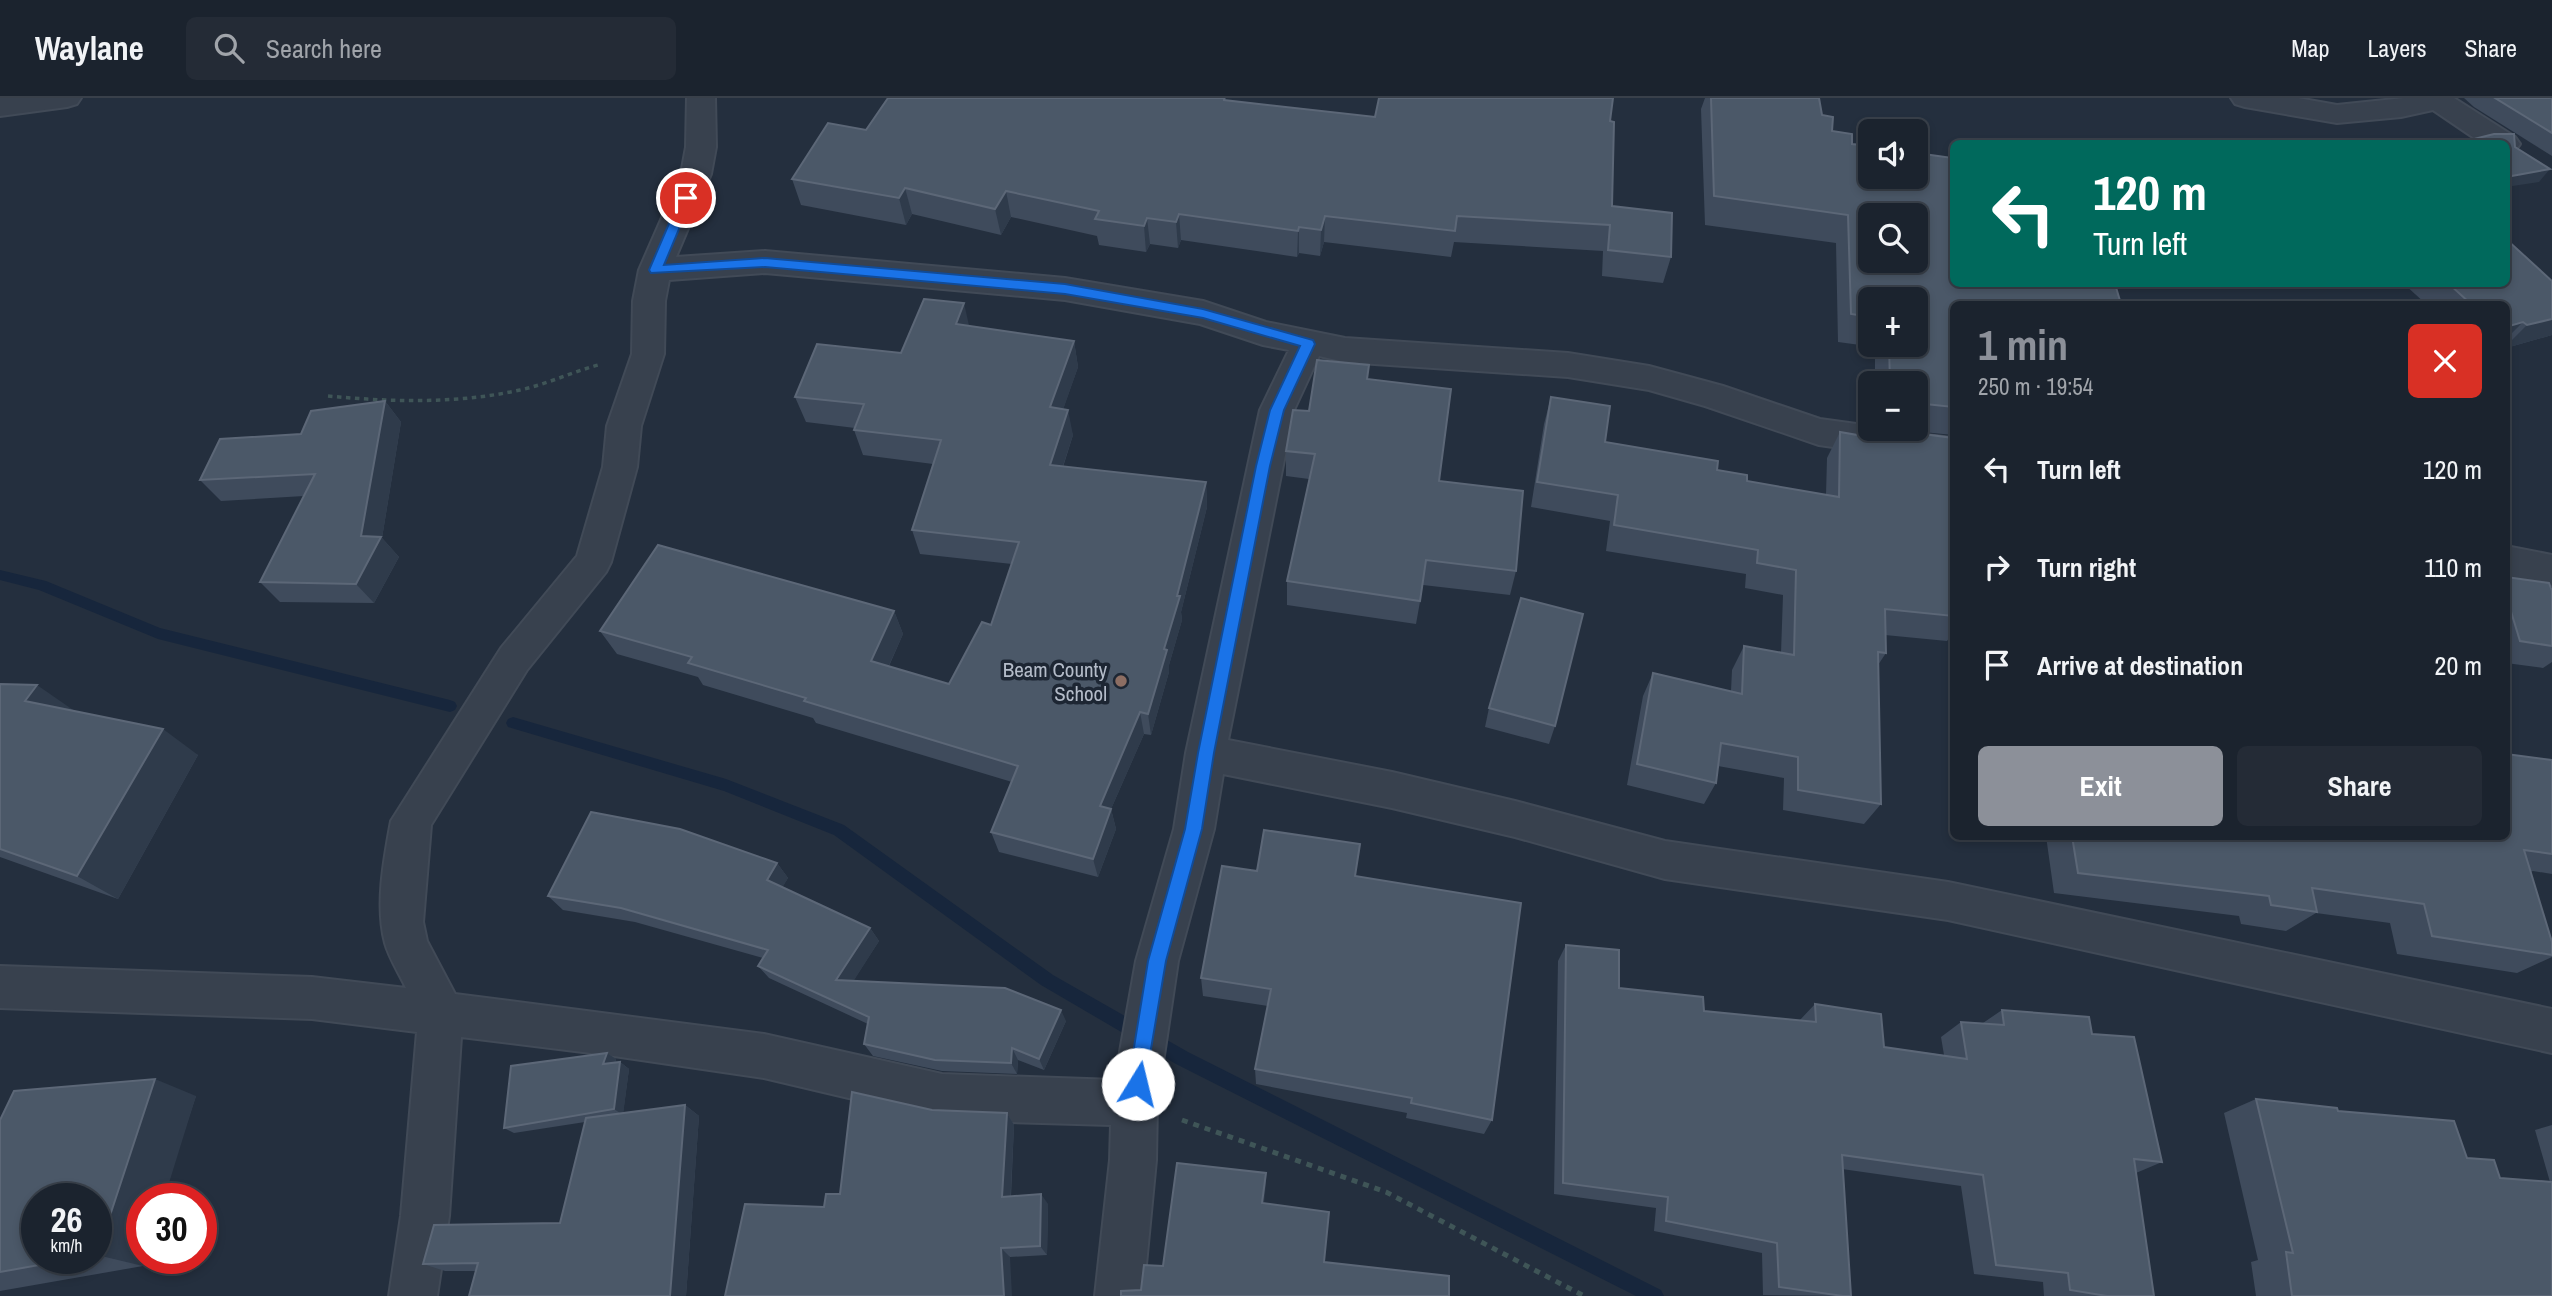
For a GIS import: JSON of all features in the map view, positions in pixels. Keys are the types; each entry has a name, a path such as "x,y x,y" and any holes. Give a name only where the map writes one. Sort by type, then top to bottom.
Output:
{"street":[{"path":"0,107 67,98"},
{"path":"413,1296 425,1216 441,1012 407,946 402,922 406,853 411,821 513,659 593,562 620,467 624,426 648,354 649,301 655,270 696,174 701,147 701,98"},
{"path":"2245,98 2337,114 2401,108 2435,99 2499,140"},
{"path":"655,270 765,262 1065,289 1203,313 1308,344 1345,350 1568,365 1649,378 1711,395 1819,432 1950,451"},
{"path":"1119,1296 1133,1160 1137,1084 1157,961 1194,829 1206,753 1274,421 1308,344"},
{"path":"2510,562 2552,570"},
{"path":"1206,753 1392,790 1515,819 1665,860 1948,901 2552,1031"},
{"path":"0,986 312,998 441,1012 764,1056 942,1097 1137,1084"}],"path":[{"path":"328,396 381,401 473,397 523,389 578,369 648,354"},
{"path":"1137,1084 1386,1192 1584,1296"}],"building":[{"path":"888,98 1224,98 1375,117 1379,98 1613,98 1610,121 1614,122 1612,206 1672,213 1671,257 1608,250 1610,225 1457,216 1455,231 1325,216 1321,230 1299,227 1298,231 1179,214 1176,222 1147,218 1144,226 1095,219 1099,211 1006,191 995,209 905,188 899,198 792,179 828,123 866,130"},
{"path":"1711,98 1819,98 1822,115 1833,117 1832,131 1852,134 1852,144 1858,145 1858,189 1928,189 1928,155 1950,158 1950,287 2116,287 2120,301 1950,301 1950,407 1928,404 1928,371 1890,371 1889,357 1928,357 1928,287 1858,287 1858,315 1851,314 1848,215 1714,196"},
{"path":"2495,98 2552,98 2552,133"},
{"path":"2494,134 2514,134 2515,147 2550,169 2510,176 2510,140 2470,140"},
{"path":"2510,243 2552,281 2552,319 2527,325 2523,322 2510,326 2510,301 2468,301 2452,287 2510,287"},
{"path":"924,299 964,303 956,324 1074,341 1050,407 1068,410 1050,465 1206,482 1177,596 1180,596 1164,649 1167,650 1148,714 1140,712 1100,806 1111,809 1093,859 991,832 1018,766 804,701 806,698 688,663 692,657 600,631 658,545 894,611 871,661 949,684 982,622 991,625 1019,542 912,530 941,440 854,430 864,404 795,397 817,344 901,353"},
{"path":"1317,360 1369,365 1367,379 1451,389 1439,481 1523,491 1516,571 1426,560 1420,601 1287,581 1315,454 1286,451 1293,410 1309,411"},
{"path":"1551,397 1610,406 1605,442 1718,461 1717,470 1747,475 1747,481 1839,497 1840,432 1858,435 1858,441 1928,441 1928,435 1950,438 1950,616 1885,609 1886,653 1878,652 1881,804 1798,790 1798,757 1721,743 1716,783 1637,764 1653,673 1742,694 1744,646 1794,655 1796,570 1757,563 1758,550 1614,525 1618,495 1537,482"},
{"path":"385,401 361,536 381,537 356,584 260,582 315,474 200,480 220,439 301,434 311,411"},
{"path":"2510,578 2549,583 2552,591 2552,646 2520,641 2510,608"},
{"path":"1521,598 1583,614 1555,726 1489,708"},
{"path":"0,684 37,685 25,701 163,729 77,876 0,849"},
{"path":"2510,755 2552,760 2552,854 2524,850 2552,942 2552,955 2432,936 2424,904 2312,888 2317,912 2271,905 2269,896 2078,873 2073,840 2510,840"},
{"path":"591,812 680,829 777,863 767,880 870,928 836,980 1005,988 1061,1010 1039,1059 1012,1048 1011,1063 935,1060 864,1044 869,1017 758,966 768,950 621,908 548,896"},
{"path":"1264,830 1360,844 1355,876 1521,903 1492,1120 1411,1103 1412,1098 1255,1069 1271,989 1201,978 1222,866 1257,871"},
{"path":"1566,945 1619,950 1619,988 1703,997 1704,1011 1816,1022 1815,1004 1881,1014 1884,1047 1967,1059 1961,1022 2004,1025 2002,1010 2089,1017 2092,1034 2134,1037 2162,1162 2134,1159 2154,1296 2107,1296 2070,1290 2068,1273 1996,1265 1983,1175 1842,1155 1851,1296 1779,1287 1777,1243 1666,1221 1668,1197 1563,1183"},
{"path":"607,1053 603,1064 620,1062 614,1109 504,1128 511,1066"},
{"path":"155,1079 112,1209 112,1183 21,1183 21,1268 0,1272 0,1120 14,1091"},
{"path":"852,1092 932,1110 1007,1113 1002,1197 1041,1194 1040,1246 1001,1248 1004,1296 725,1296 745,1204 824,1207 826,1194 840,1194"},
{"path":"2256,1099 2337,1108 2338,1111 2454,1121 2467,1158 2494,1160 2500,1178 2552,1182 2552,1296 2292,1296 2286,1252 2293,1253"},
{"path":"685,1105 670,1296 469,1296 478,1263 423,1264 434,1225 560,1223 586,1118"},
{"path":"1177,1163 1266,1173 1262,1203 1329,1212 1324,1262 1449,1276 1449,1296 1121,1296 1121,1291 1141,1290 1144,1265 1163,1266"}],"waterway":[{"path":"0,575 41,585 158,633 450,706"},
{"path":"513,723 726,785 839,830 1047,980 1182,1058 1655,1296"}],"place":[{"name":"Beam County School","path":"1121,681"}],"route":[{"path":"686,198 655,270 765,262 1065,289 1203,313 1263,333 1308,344 1277,410 1263,466 1206,753 1194,829 1157,961 1138,1084"}]}
